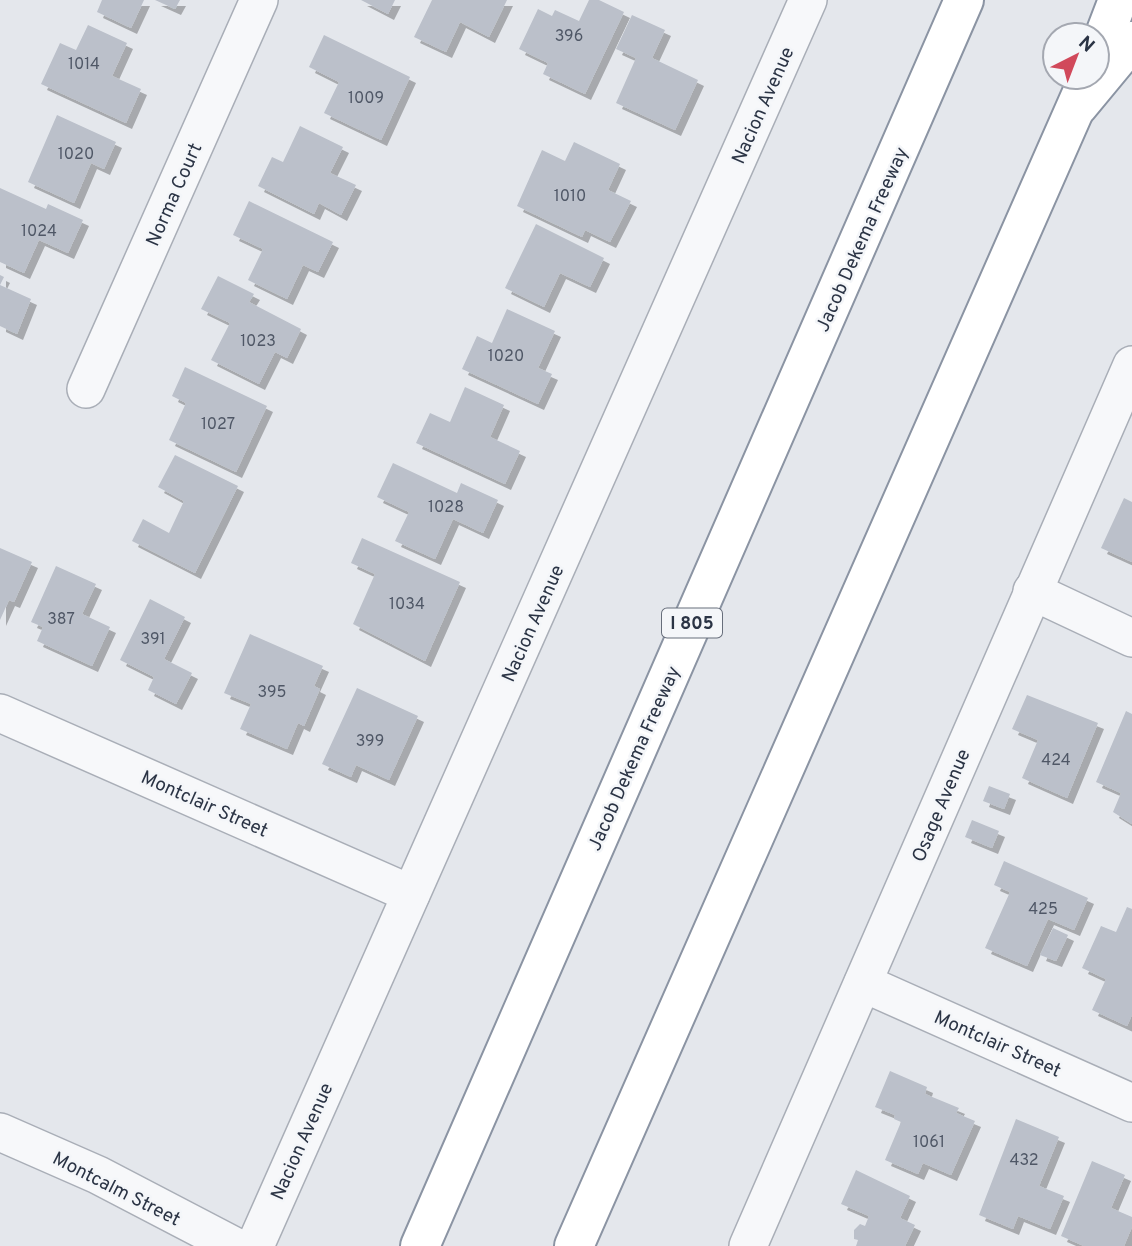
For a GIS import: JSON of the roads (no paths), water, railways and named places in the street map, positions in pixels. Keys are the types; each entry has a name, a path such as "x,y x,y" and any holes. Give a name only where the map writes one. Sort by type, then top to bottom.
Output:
{"highway":[{"path":"934,70 954,0"},
{"name":"Jacob Dekema Freeway","path":"420,1246 964,0"},
{"path":"1110,21 1118,0"},
{"path":"575,1246 1083,92 1132,41"}],"street":[{"name":"Norma Court","path":"86,389 259,0"},
{"name":"Nacion Avenue","path":"255,1246 411,894 795,4"},
{"name":"Osage Avenue","path":"748,1246 1132,365"},
{"path":"1032,591 1132,638"},
{"name":"Montclair Street","path":"0,713 411,894"},
{"name":"Montclair Street","path":"863,984 1132,1103"},
{"name":"Montcalm Street","path":"0,1132 98,1175 234,1246"}]}
